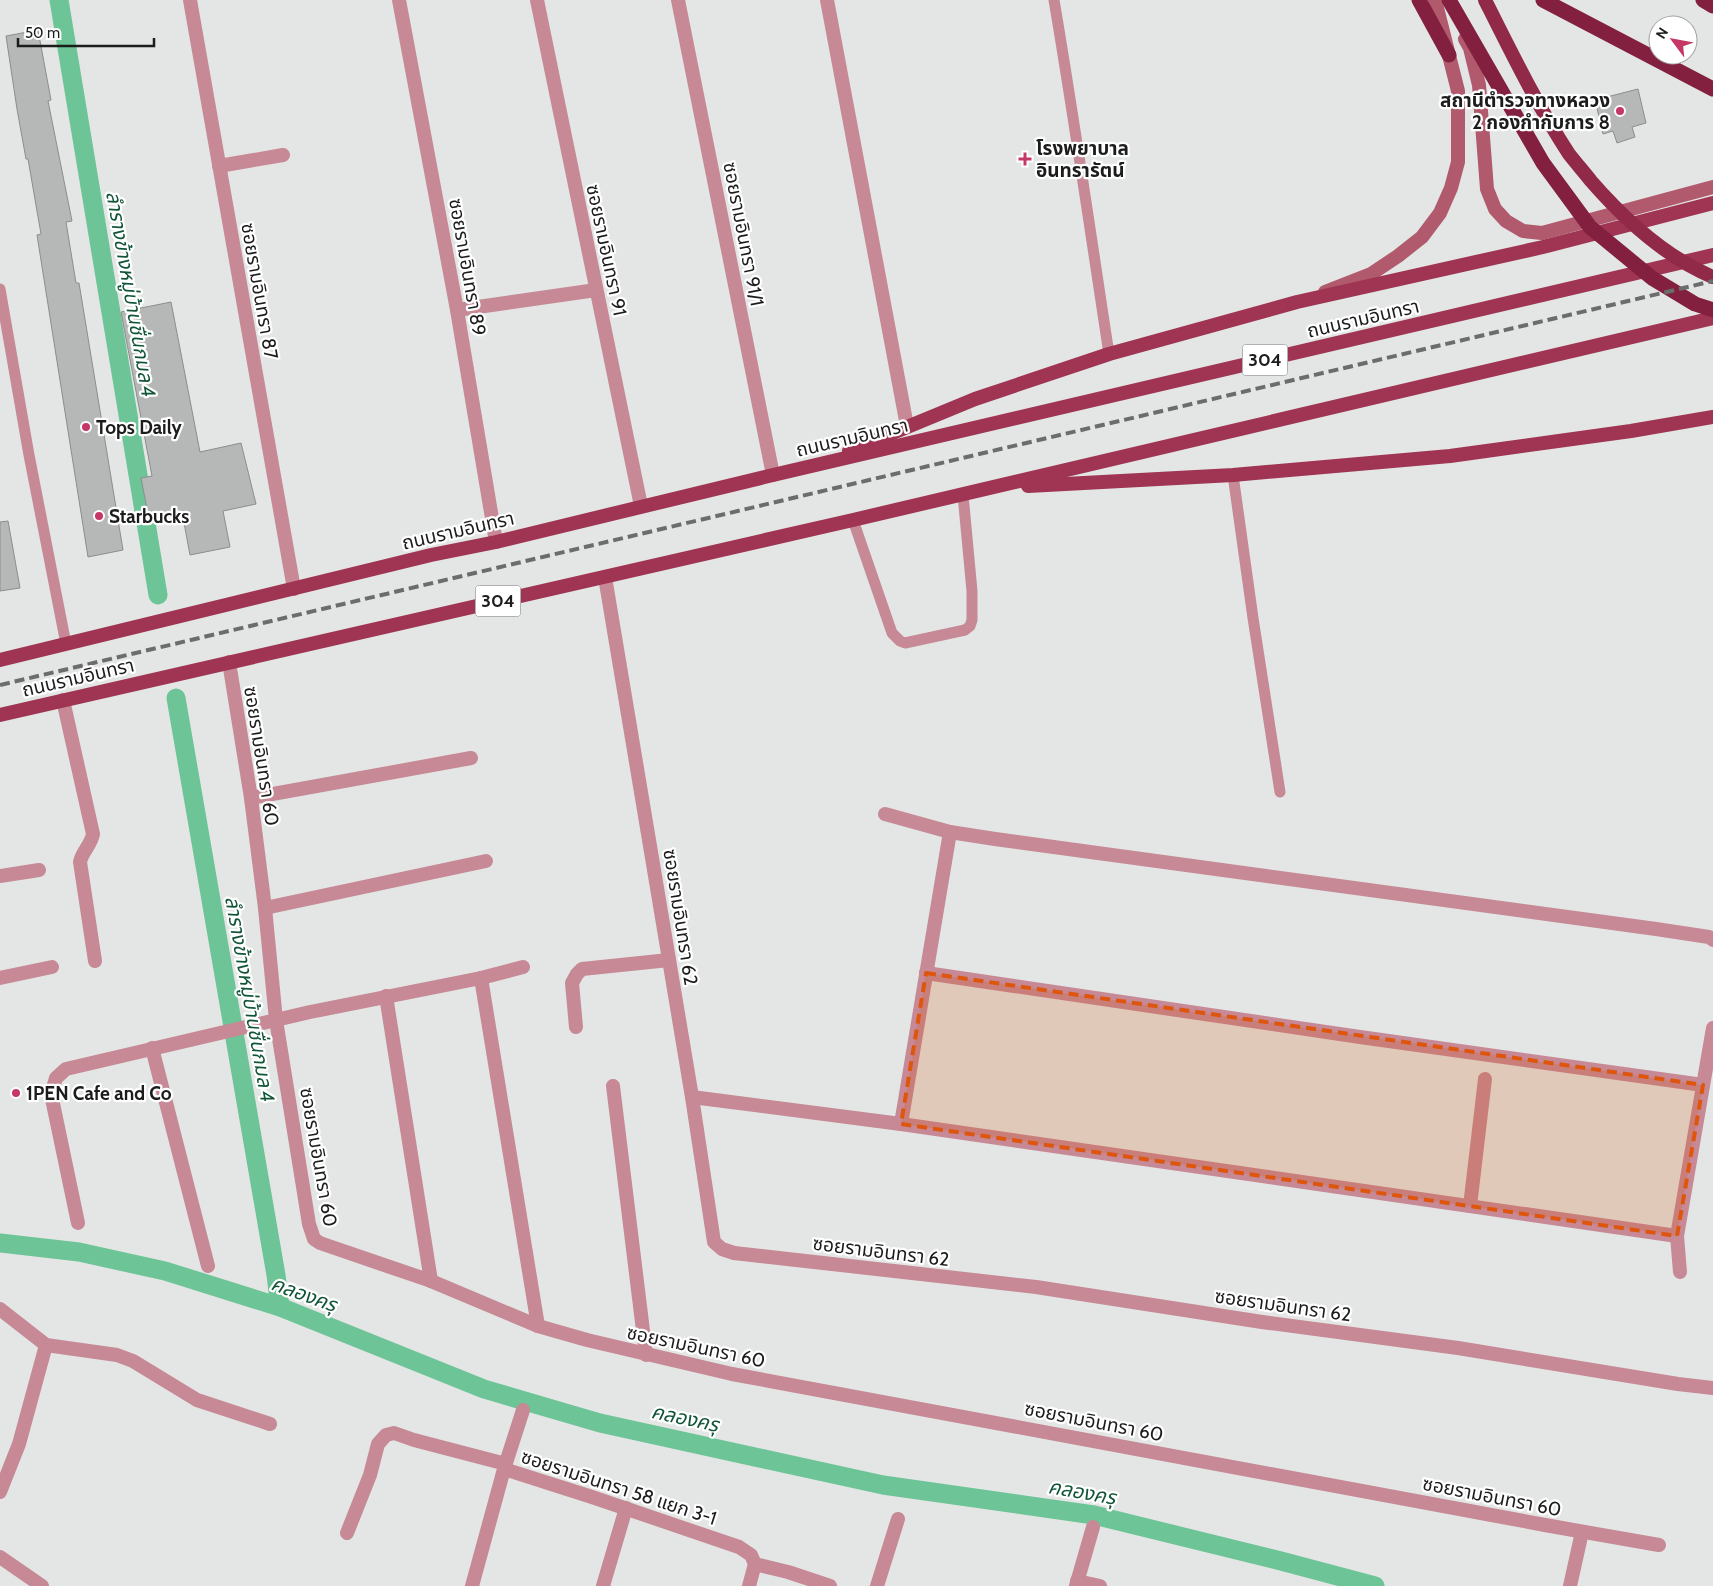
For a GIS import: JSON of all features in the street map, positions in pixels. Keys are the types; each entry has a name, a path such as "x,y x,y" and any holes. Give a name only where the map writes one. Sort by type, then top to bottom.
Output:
{"highway":[{"path":"1419,0 1449,55"},
{"path":"1449,0 1543,162 1590,227 1652,278 1695,304 1713,310"},
{"path":"1485,0 1532,93 1570,156 1607,199 1640,230 1671,255 1713,277"},
{"path":"1544,0 1611,37 1713,89"},
{"path":"1703,0 1713,6"}],"main road":[{"path":"1297,302 1371,274 1398,256 1422,236 1440,213 1451,188 1458,162 1458,91 1435,0"},
{"path":"1441,0 1470,48 1479,85 1487,189 1495,209 1506,222 1523,231 1542,233 1713,186"},
{"path":"816,465 974,399 1109,354 1297,302 1543,247 1713,203"},
{"name":"ถนนรามอินทรา","path":"0,660 773,474 1713,255"},
{"name":"ถนนรามอินทรา","path":"0,715 996,488 1713,318"},
{"path":"996,488 1233,475 1450,456 1630,431 1713,417"}],"street":[{"name":"ซอยรามอินทรา 87","path":"190,0 294,589"},
{"name":"ซอยรามอินทรา 89","path":"399,0 457,310 496,542"},
{"name":"ซอยรามอินทรา 91","path":"538,0 641,506"},
{"name":"ซอยรามอินทรา 91/1","path":"678,0 773,474"},
{"path":"827,0 907,426"},
{"path":"218,166 284,155"},
{"path":"457,310 596,290"},
{"name":"ซอยรามอินทรา 62","path":"606,577 692,1097 714,1242 722,1249 734,1253 1036,1287 1262,1322 1458,1348 1713,1388"},
{"name":"ซอยรามอินทรา 60","path":"229,662 265,908 276,1020 309,1224 314,1239 325,1246 431,1281 538,1326 646,1355 732,1374 1659,1545"},
{"path":"63,700 93,834 92,840 80,862 95,961"},
{"path":"250,798 471,758"},
{"path":"885,814 950,832 1656,929 1710,937 1713,940"},
{"path":"901,1124 950,832"},
{"path":"265,908 486,861"},
{"path":"0,876 39,870"},
{"path":"576,1026 572,983 582,969 668,960"},
{"path":"0,978 52,967"},
{"path":"78,1223 51,1094 56,1078 66,1069 310,1012 481,978 523,967"},
{"path":"926,974 1370,1039 1703,1085"},
{"path":"481,978 538,1326"},
{"path":"386,996 431,1281"},
{"path":"1680,1272 1678,1236 1713,1028"},
{"path":"152,1048 208,1266"},
{"path":"1470,1206 1485,1079"},
{"path":"613,1086 646,1355"},
{"path":"692,1097 901,1124 1678,1236"},
{"path":"0,1309 46,1345 117,1355 133,1361 197,1400 270,1424"},
{"path":"0,1492 19,1444 46,1345"},
{"path":"347,1533 370,1475 378,1444 386,1435 394,1433 505,1467 523,1410"},
{"name":"ซอยรามอินทรา 58 แยก 3-1","path":"472,1586 505,1467 739,1547 751,1556 755,1564"},
{"path":"603,1586 626,1508"},
{"path":"877,1586 898,1519"},
{"path":"1093,1528 1076,1583 1100,1586"},
{"path":"1570,1586 1582,1532"},
{"path":"0,1557 42,1586"},
{"path":"748,1586 755,1564 788,1572 830,1586"}],"lane":[{"path":"1054,0 1077,137 1109,354"},
{"path":"0,289 29,455 66,644"},
{"path":"1233,475 1280,792"},
{"path":"853,520 892,633 896,637 905,643 965,630 970,626 972,620 972,591 964,495"}],"highlighted area":[{"path":"926,973 1703,1085 1677,1236 901,1124"}],"building":[{"path":"38,30 51,100 48,101 72,221 66,222 76,283 79,283 123,550 88,557 37,235 41,234 17,109 6,36"},
{"name":"สถานีตำรวจทางหลวง 2 กองกำกับการ 8","path":"1638,89 1646,123 1632,127 1635,137 1617,143 1613,131 1603,134 1595,100"},
{"path":"171,302 200,452 241,443 256,504 223,511 230,547 190,555 182,512 149,519 141,478 152,476 121,312"},
{"path":"8,521 20,588 0,591 0,522"}],"waterway":[{"name":"ลำรางข้างหมู่บ้านชื่นกมล 4","path":"59,0 158,595"},
{"name":"ลำรางข้างหมู่บ้านชื่นกมล 4","path":"176,698 280,1307"},
{"name":"คลองครุ","path":"0,1243 79,1252 165,1271 280,1307 484,1389 600,1423 883,1485 1094,1515 1375,1586"}],"railway":[{"path":"0,685 1713,281"}],"place":[{"name":"สถานีตำรวจทางหลวง 2 กองกำกับการ 8","path":"1620,111"},
{"name":"โรงพยาบาล อินทรารัตน์","path":"1025,159"},
{"name":"Tops Daily","path":"86,427"},
{"name":"Starbucks","path":"99,516"},
{"name":"1PEN Cafe and Co","path":"16,1093"}]}
